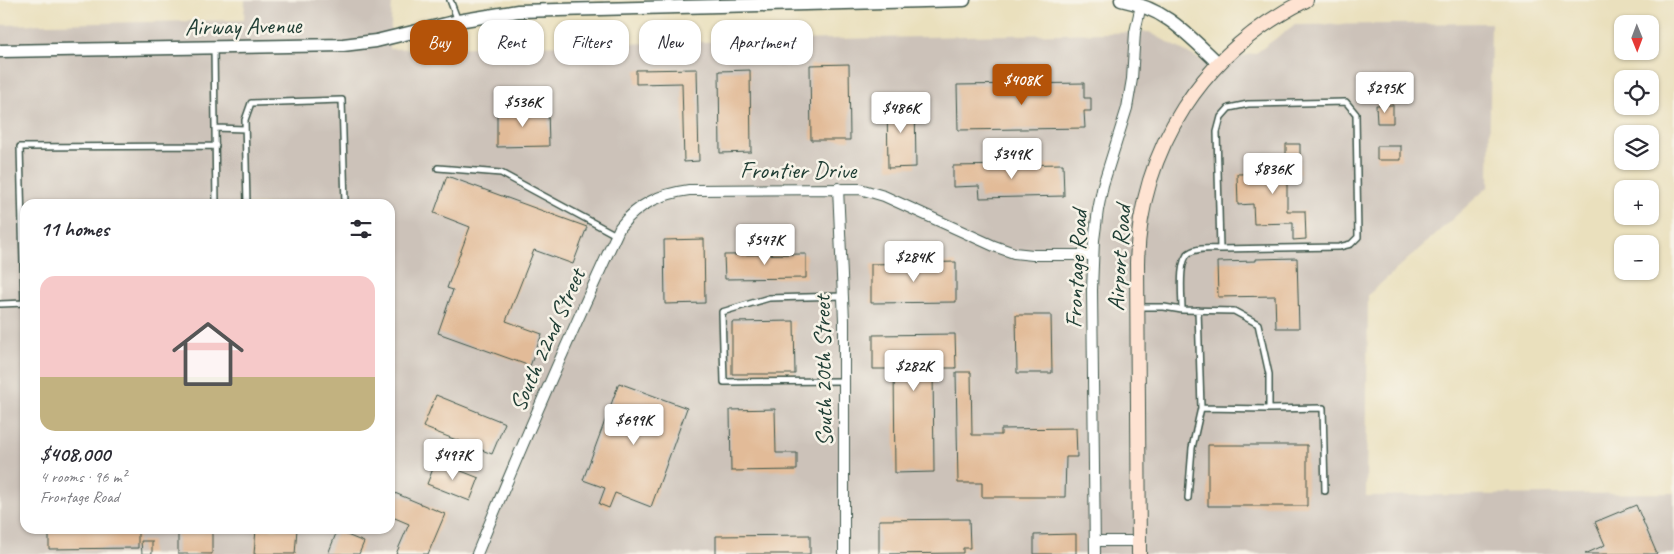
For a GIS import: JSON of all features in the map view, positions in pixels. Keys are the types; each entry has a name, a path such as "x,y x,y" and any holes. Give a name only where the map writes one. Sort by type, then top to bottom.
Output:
{"main road":[{"name":"Airport Road","path":"1139,547 1138,236 1145,198 1153,171 1167,136 1183,108 1218,63 1240,42 1262,25 1306,0"}],"street":[{"name":"Airway Avenue","path":"464,20 518,11 964,0"},
{"path":"1121,0 1141,4 1172,20 1218,63"},
{"name":"Frontage Road","path":"1095,554 1093,255 1100,197 1129,98 1135,32 1141,4"},
{"name":"Airway Avenue","path":"0,51 343,45 376,41 410,33"},
{"name":"Frontier Drive","path":"608,253 616,235 636,209 650,201 676,192 689,190 838,188 865,190 884,196 994,246 1014,253 1033,255 1093,255"},
{"name":"South 20th Street","path":"838,188 843,296 844,554"},
{"name":"South 22nd Street","path":"477,554 523,440 543,401 608,253"},
{"path":"1095,541 1139,547"}],"lane":[{"path":"450,0 458,20"},
{"path":"214,48 216,199"},
{"path":"247,199 245,120 251,103 342,100 345,199"},
{"path":"1182,310 1182,264 1189,253 1201,249 1220,249 1339,247 1351,244 1358,237 1356,114 1346,102 1248,104 1228,108 1221,117 1217,132 1220,249"},
{"path":"215,128 245,129"},
{"path":"22,199 20,147 216,146"},
{"path":"438,168 501,173 616,235"},
{"path":"843,296 769,298 722,312 724,382 844,381"},
{"path":"0,304 20,303"},
{"path":"1137,307 1234,311 1258,324 1269,374 1269,409"},
{"path":"1188,498 1192,448 1201,408 1198,310"},
{"path":"1201,408 1323,408 1324,491"}],"shaded area":[{"path":"245,0 392,0 390,49 410,49 410,65 468,65 468,47 478,47 478,65 544,65 544,46 554,45 554,65 629,65 629,44 639,43 639,65 701,65 701,42 711,42 711,65 813,65 813,40 1149,32 1208,64 1256,53 1294,25 1491,23 1489,186 1368,295 1366,496 1674,493 1674,554 0,554 0,25 244,20"}],"building":[{"path":"849,64 850,140 811,140 810,65"},
{"path":"697,69 699,161 684,162 682,83 636,84 636,70"},
{"path":"750,70 751,152 720,153 719,71"},
{"path":"1084,83 1084,98 1091,98 1091,111 1084,111 1085,128 958,130 957,85"},
{"path":"915,100 916,167 888,168 887,101"},
{"path":"1376,105 1393,105 1393,123 1377,123"},
{"path":"548,108 549,146 497,147 497,109"},
{"path":"1286,144 1300,144 1300,174 1287,174 1287,211 1305,211 1306,239 1293,240 1293,223 1254,224 1253,204 1238,205 1237,174 1286,173"},
{"path":"1377,146 1401,146 1401,160 1377,160"},
{"path":"1063,164 1064,196 980,198 979,186 953,187 953,166"},
{"path":"447,176 587,227 573,264 534,250 506,321 542,334 530,366 438,333 453,290 447,288 470,227 434,213"},
{"path":"704,239 705,303 665,304 664,240"},
{"path":"806,254 806,278 725,279 724,255"},
{"path":"1297,258 1299,328 1276,328 1275,296 1218,297 1217,262"},
{"path":"956,262 956,302 871,303 871,264"},
{"path":"1016,315 1051,315 1052,373 1017,373"},
{"path":"794,321 795,374 732,374 732,322"},
{"path":"955,334 956,368 933,368 934,472 895,473 894,369 873,369 873,335"},
{"path":"956,372 971,372 972,435 1001,435 1001,429 1076,428 1077,457 1066,457 1065,497 982,497 982,483 958,483"},
{"path":"619,383 687,408 651,507 615,493 609,508 599,504 605,488 583,480"},
{"path":"436,395 505,423 492,454 423,427"},
{"path":"775,409 776,453 797,453 797,470 731,471 730,410"},
{"path":"1208,445 1307,445 1307,506 1208,506"},
{"path":"436,461 479,478 470,501 427,484"},
{"path":"395,493 445,514 428,554 396,554 409,524 395,518"},
{"path":"1636,505 1657,554 1585,554 1605,545 1595,522"},
{"path":"969,519 970,548 963,548 963,553 879,554 879,520"},
{"path":"49,534 138,534 138,548 49,549"},
{"path":"178,534 212,534 212,554 178,554"},
{"path":"256,534 297,534 295,554 254,554"},
{"path":"336,534 344,534 364,542 359,554 328,554"},
{"path":"1076,534 1076,554 1034,554 1034,535"},
{"path":"810,535 810,554 716,554 716,536"},
{"path":"141,541 152,541 152,554 142,554"}]}
